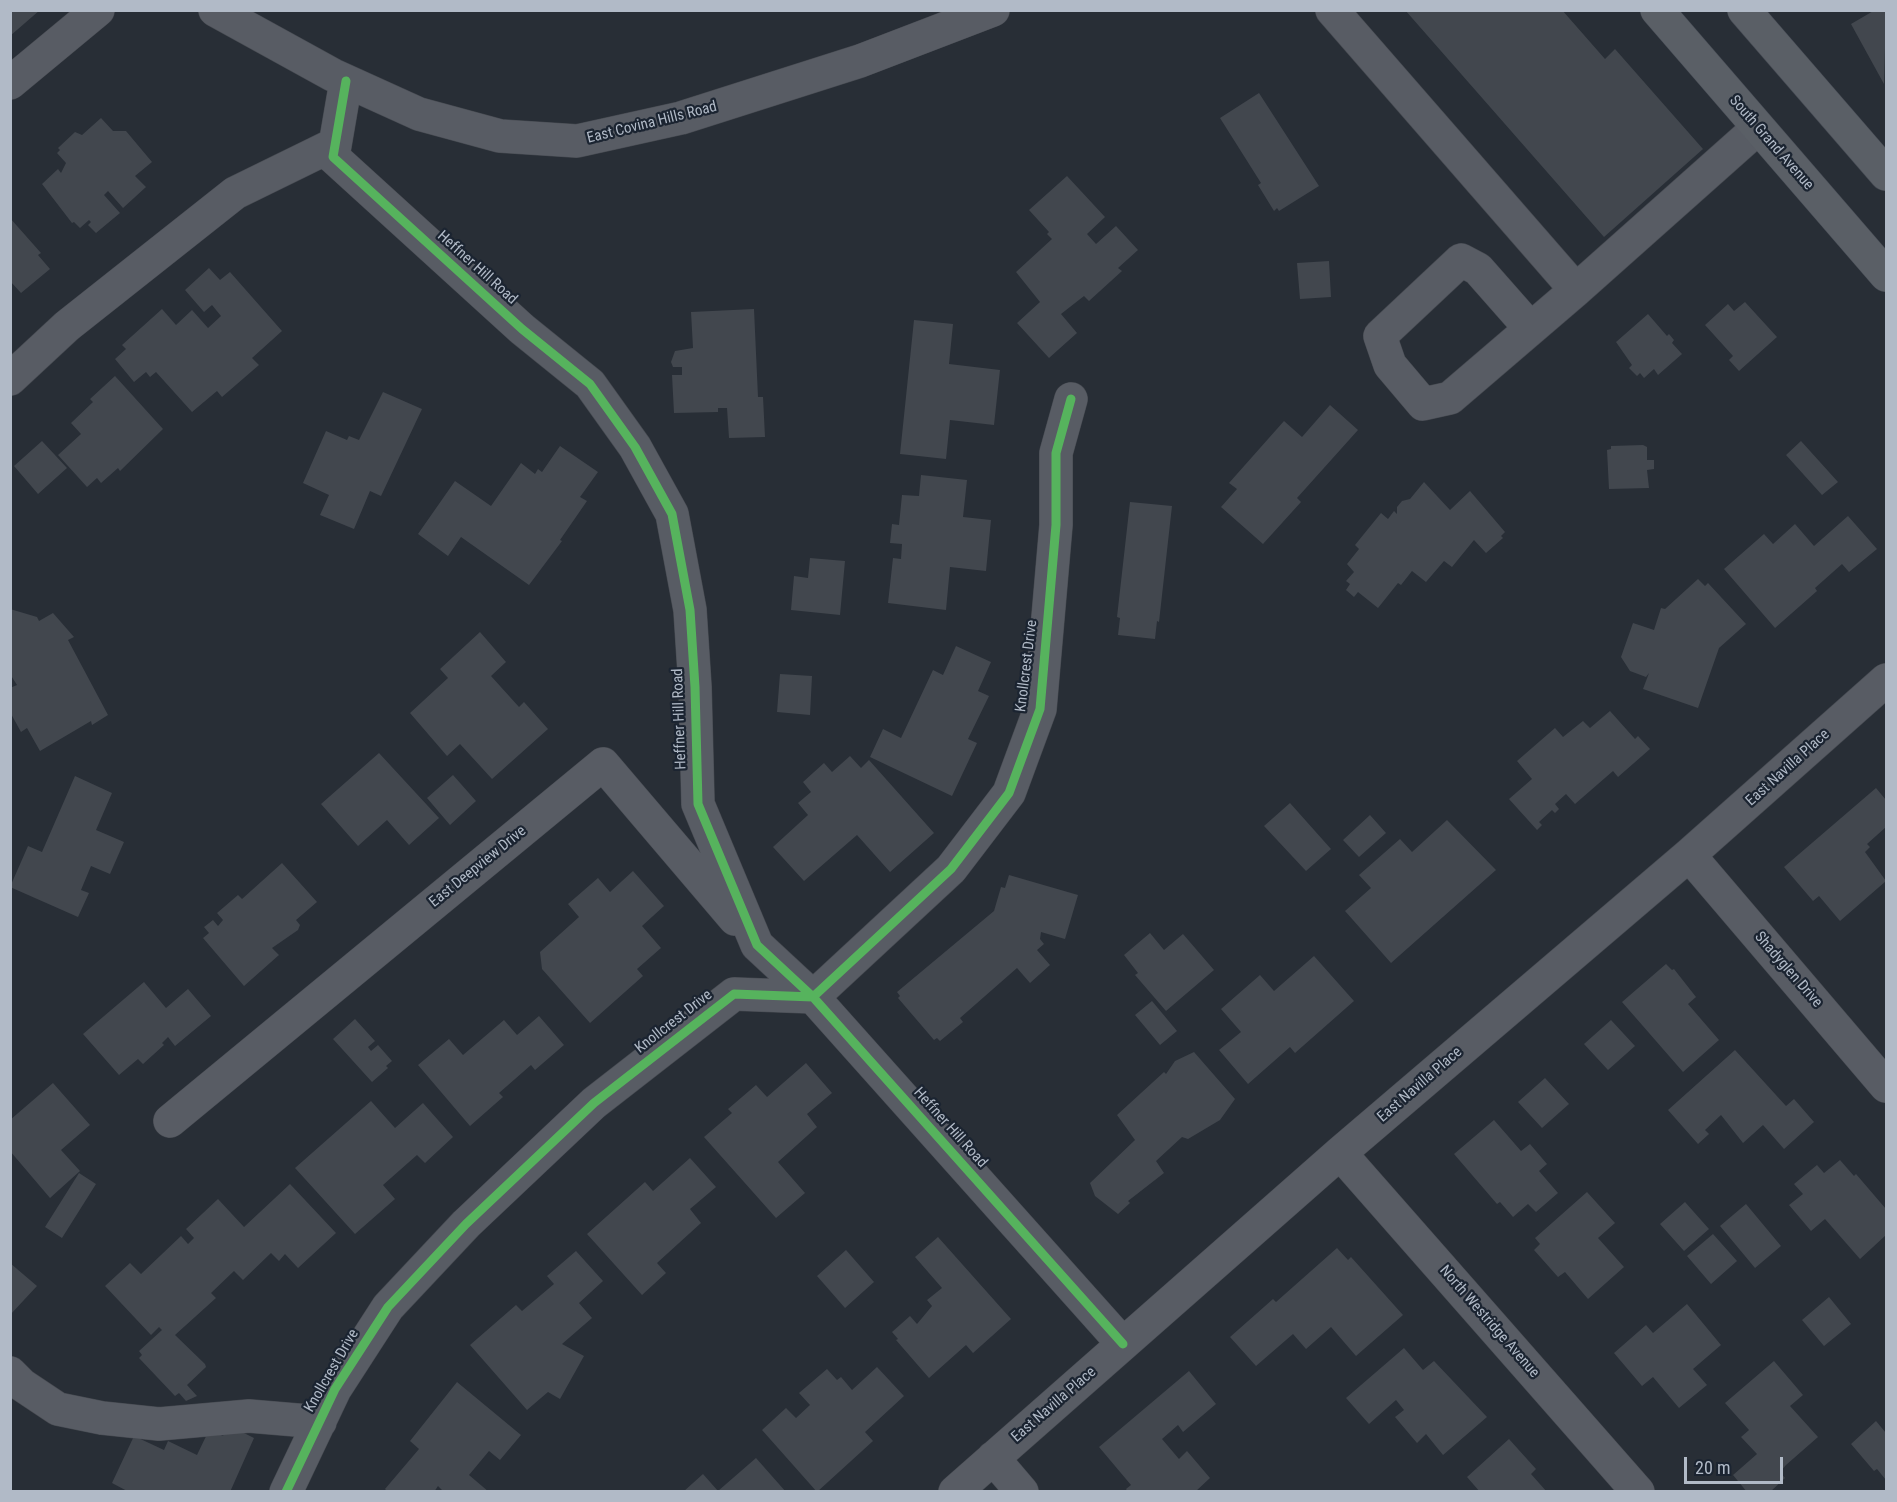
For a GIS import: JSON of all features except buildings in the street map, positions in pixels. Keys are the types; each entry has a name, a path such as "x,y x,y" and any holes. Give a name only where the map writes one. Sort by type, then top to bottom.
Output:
{"main road":[{"name":"South Grand Avenue","path":"1657,10 1887,275"},
{"path":"1744,10 1887,174"}],"street":[{"path":"10,83 98,10"},
{"name":"East Covina Hills Road","path":"215,10 346,81 419,114 500,136 578,141 693,114 860,61 993,10"},
{"path":"1332,10 1576,290"},
{"path":"10,379 67,326 235,193 335,144 346,81"},
{"path":"1530,328 1478,269 1461,260 1380,336 1390,365 1423,404 1450,398 1576,290 1758,128"},
{"name":"Heffner Hill Road","path":"335,144 333,157 522,329 590,384 635,447 672,514 690,610 698,804 758,945 813,997 1123,1344"},
{"name":"Knollcrest Drive","path":"286,1491 335,1389 388,1307 466,1224 594,1102 734,994 813,997 951,869 1009,793 1040,709 1056,525 1056,453 1071,399"},
{"name":"East Navilla Place","path":"955,1491 1341,1153 1689,855 1887,680"},
{"name":"East Deepview Drive","path":"170,1121 603,764 758,945"},
{"name":"Shadyglen Drive","path":"1689,855 1887,1086"},
{"name":"North Westridge Avenue","path":"1341,1153 1638,1491"},
{"path":"10,1373 22,1385 58,1409 102,1418 159,1424 249,1416 320,1422"},
{"path":"993,1458 1022,1491"}],"cycle path":[{"path":"346,81 333,157 522,329 590,384 635,447 672,514 690,610 695,687 698,804 757,945 813,997 1123,1344"},
{"path":"286,1492 335,1389 388,1307 466,1224 594,1103 734,994 813,997 951,869 1009,793 1040,709 1056,525 1056,453 1071,399"}]}
